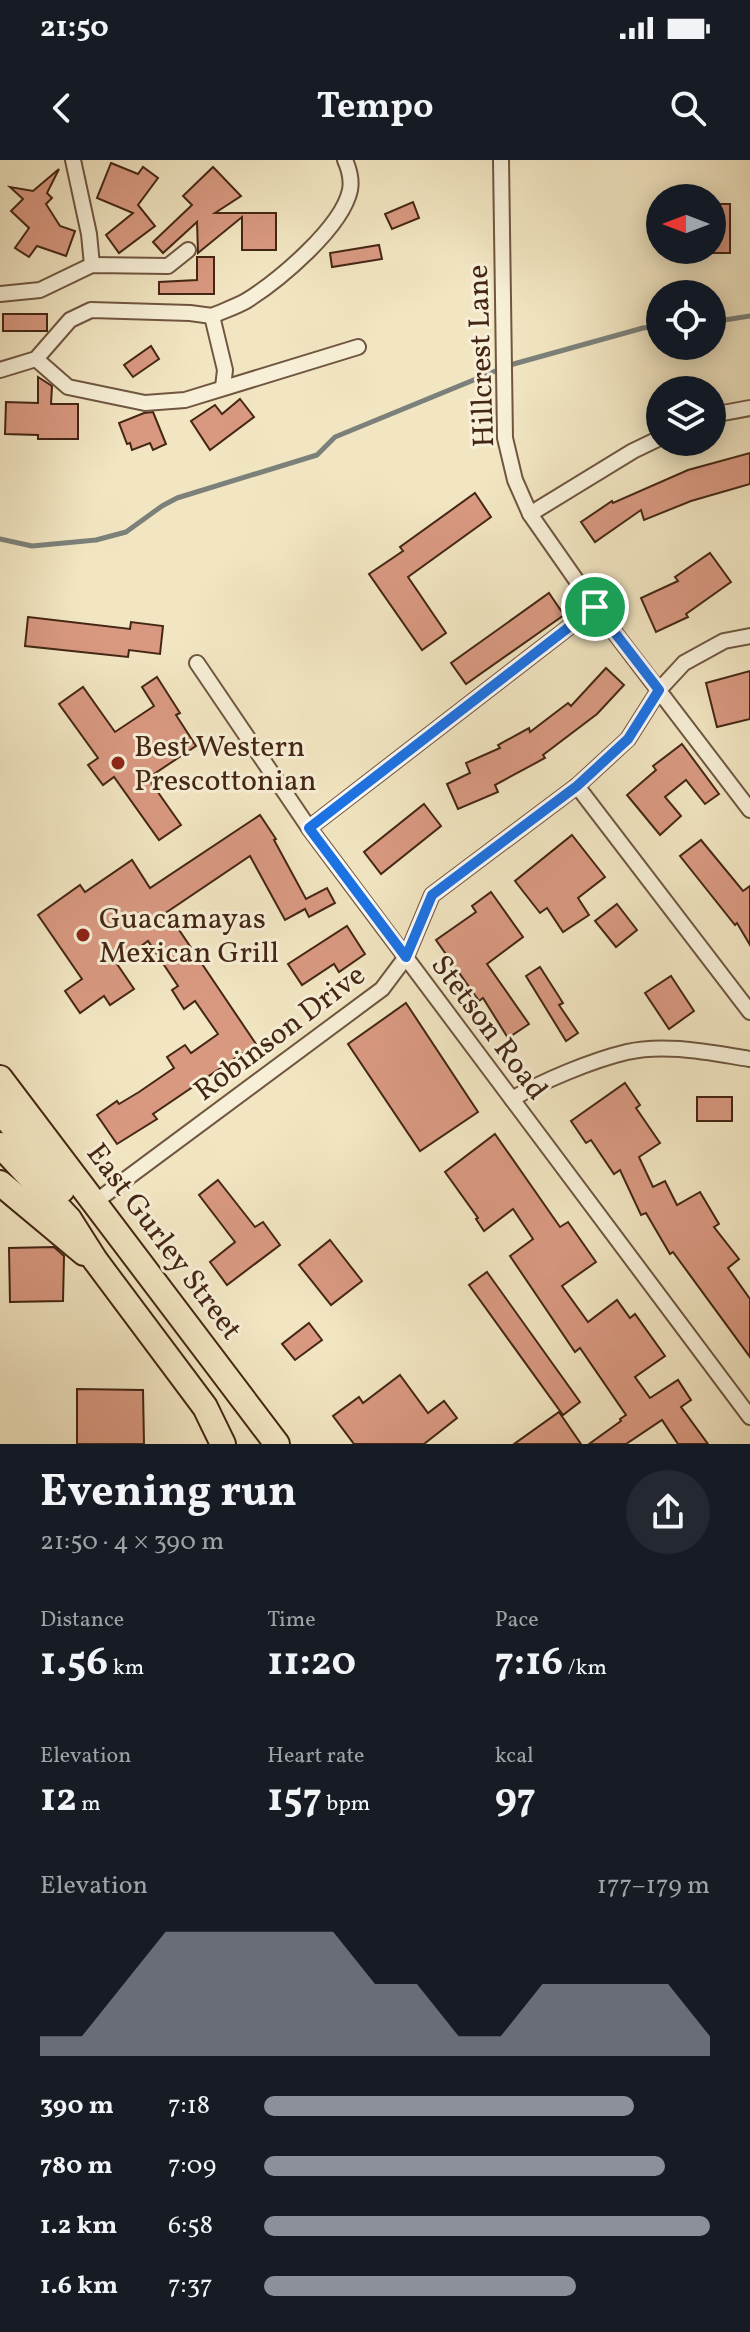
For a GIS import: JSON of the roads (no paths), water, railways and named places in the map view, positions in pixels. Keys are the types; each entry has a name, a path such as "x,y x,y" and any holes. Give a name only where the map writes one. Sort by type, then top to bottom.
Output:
{"main road":[{"name":"East Gurley Street","path":"0,1078 277,1444"},
{"path":"0,1110 83,1217 136,1256"},
{"path":"0,1145 69,1219 95,1260 205,1407 223,1444"},
{"path":"0,1183 95,1260"}],"street":[{"path":"73,160 89,234 92,265"},
{"path":"0,370 36,359 70,320 91,310 212,316 245,302 293,267 330,228 350,191 350,171 345,160"},
{"name":"Hillcrest Lane","path":"501,160 505,438 515,480 530,514 595,607 750,810"},
{"path":"0,294 40,290 92,265 168,266 188,250"},
{"path":"212,316 225,370 223,387"},
{"path":"36,359 68,387 145,403 185,400 358,347"},
{"path":"726,412 750,408"},
{"path":"530,514 646,445"},
{"path":"309,828 595,607"},
{"name":"Robinson Drive","path":"95,1202 382,989 406,957 432,895 577,786 628,739 659,690 684,663 724,641 750,636"},
{"name":"Stetson Road","path":"197,663 309,828 750,1417"},
{"path":"577,786 750,1012"},
{"path":"512,1099 536,1084 628,1052 667,1050 750,1059"}],"waterway":[{"path":"726,320 750,316"},
{"path":"0,539 32,546 96,540 126,532 177,498 317,455 335,437 510,365 646,328"}],"place":[{"name":"Best Western Prescottonian","path":"118,763"},
{"name":"Guacamayas Mexican Grill","path":"83,935"}]}
